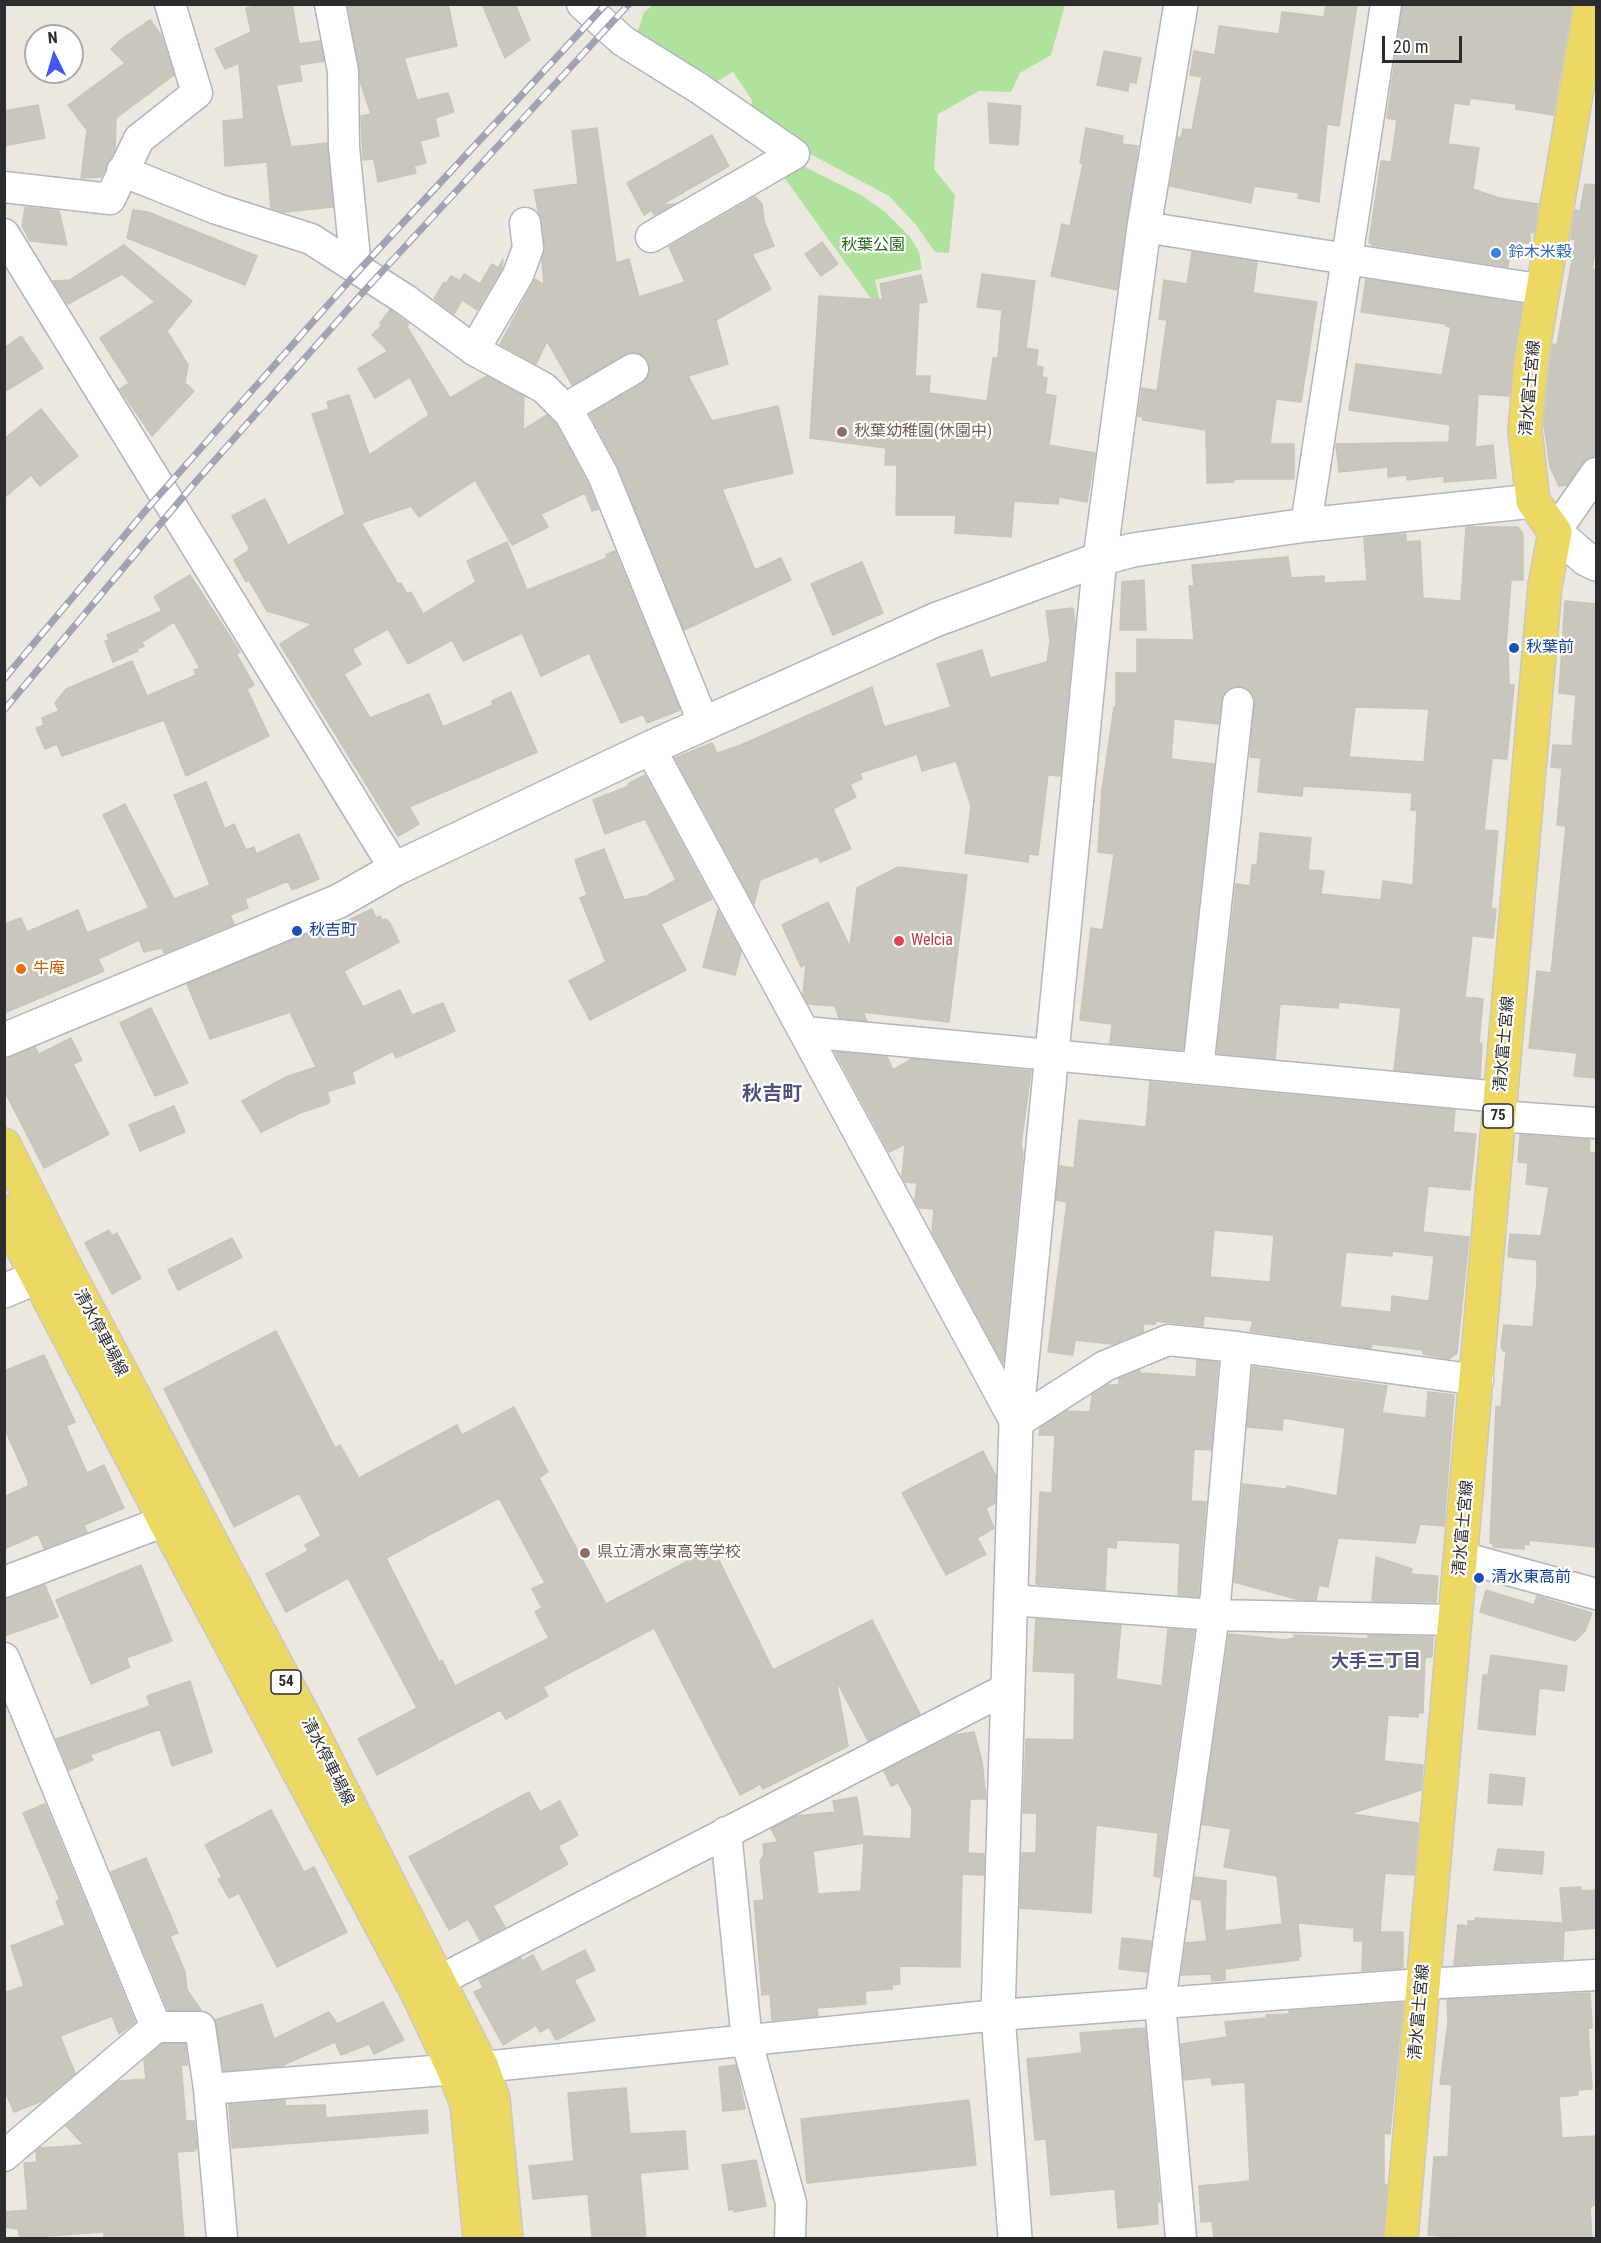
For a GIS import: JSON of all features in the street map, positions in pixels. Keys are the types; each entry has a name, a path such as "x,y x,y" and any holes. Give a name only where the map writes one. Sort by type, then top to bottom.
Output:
{"main road":[{"name":"清水富士宮線","path":"1401,2238 1478,1380 1499,1106 1545,586 1555,531 1533,501 1525,431 1531,361 1591,4"},
{"name":"清水停車場線","path":"4,1145 50,1270 165,1521 428,1986"},
{"name":"清水停車場線","path":"4,1212 50,1270 315,1738 467,2068 493,2100 506,2238"},
{"name":"清水停車場線","path":"467,2068 467,2103 480,2238"}],"street":[{"path":"4,187 110,199 139,139 197,93 170,4"},
{"path":"330,4 343,71 344,147 357,268"},
{"path":"582,4 623,41 700,88 794,154 651,237"},
{"path":"1015,2238 998,2015 1016,1423 1100,559 1144,227 1181,4"},
{"path":"1306,525 1349,258 1386,4"},
{"path":"122,171 217,209 311,239 357,268 474,350 543,388 565,409 583,434 603,475 704,724"},
{"path":"474,350 518,275 528,248 525,223"},
{"path":"1144,227 1544,290"},
{"path":"4,234 395,868"},
{"path":"565,409 633,369"},
{"path":"1596,472 1555,531 1596,564"},
{"path":"4,1040 339,901 395,868 650,748 934,620 1100,559 1133,550 1306,525 1533,501"},
{"path":"1198,1069 1238,703"},
{"path":"650,748 1016,1423"},
{"path":"805,1032 1198,1069 1499,1106 1596,1123"},
{"path":"4,1291 50,1270"},
{"path":"1016,1423 1105,1366 1168,1340 1237,1347 1478,1380"},
{"path":"1181,2238 1160,2003 1214,1615 1237,1347"},
{"path":"4,1582 165,1521"},
{"path":"1461,1557 1596,1594"},
{"path":"1011,1600 1214,1615 1456,1620"},
{"path":"4,1658 156,2027"},
{"path":"428,1986 1008,1688"},
{"path":"726,1832 747,2042 791,2203 790,2238"},
{"path":"209,2089 747,2042 998,2015 1422,1984 1596,1975"},
{"path":"4,2156 156,2027 200,2027 209,2089 222,2238"}],"green space":[{"path":"653,5 1065,5 1051,55 1020,73 1011,92 979,91 938,114 934,169 955,195 949,253 935,252 916,225 889,196 799,148 751,115 752,100 733,72 714,83 638,31 644,12"},
{"name":"秋葉公園","path":"803,166 861,195 885,212 910,237 919,252 922,269 875,280 881,307 877,307 781,173 792,167"}],"building":[{"path":"264,4 292,4 299,44 320,41 324,61 299,65 302,81 276,85 291,147 327,143 333,207 284,212 271,208 267,162 225,166 223,121 244,119 239,63 225,69 215,49 251,32 246,8"},
{"path":"348,4 448,4 457,46 404,58 417,100 448,93 454,112 435,118 439,136 420,141 426,163 414,166 416,173 378,182 374,159 363,160 361,116 371,114 360,81"},
{"path":"482,4 515,4 530,40 505,58"},
{"path":"1326,4 1357,4 1339,126 1327,124 1319,202 1298,198 1299,193 1254,186 1251,203 1170,186 1178,137 1181,138 1183,129 1192,130 1202,77 1190,75 1194,51 1215,55 1219,26 1279,34 1282,12 1324,17"},
{"path":"1403,4 1572,4 1553,115 1516,109 1516,104 1470,98 1469,105 1454,103 1448,144 1479,148 1473,189 1499,198 1538,204 1534,233 1530,232 1530,243 1512,243 1508,267 1372,245 1369,242 1381,161 1391,162 1397,120 1387,118"},
{"path":"150,20 161,35 174,75 116,118 115,149 101,177 81,178 87,130 68,105 125,63 111,49"},
{"path":"1104,51 1141,58 1136,83 1129,82 1128,91 1097,85"},
{"path":"988,103 1021,106 1018,145 990,143"},
{"path":"38,105 45,138 4,146 4,111"},
{"path":"597,128 616,263 629,259 639,297 685,282 669,247 755,197 762,204 764,221 774,246 752,254 771,289 716,320 728,364 688,376 712,421 778,406 793,473 722,489 755,570 781,558 791,580 684,630 619,469 590,414 642,384 650,369 648,360 641,354 625,354 572,385 547,341 536,364 500,344 535,279 544,285 542,261 545,246 534,190 578,184 572,131"},
{"path":"1086,128 1123,136 1122,144 1138,146 1117,290 1051,276 1062,224 1070,226 1083,164 1080,163"},
{"path":"712,135 729,166 661,205 674,204 654,215 652,210 644,215 627,183"},
{"path":"1585,184 1596,185 1596,247 1592,269 1596,270 1596,455 1582,463 1567,485 1559,486 1550,467 1544,426 1553,344 1557,345 1575,243 1575,240 1571,239 1575,210 1580,211"},
{"path":"25,207 59,211 67,245 30,241 22,226"},
{"path":"133,210 148,212 257,256 245,285 127,238"},
{"path":"822,242 838,264 821,276 805,254"},
{"path":"124,245 192,301 167,331 188,365 185,383 194,391 152,436 120,389 129,383 100,338 155,302 122,274 68,304 53,281 70,280"},
{"path":"1192,252 1257,262 1253,293 1317,302 1301,402 1276,399 1270,444 1294,444 1294,479 1234,479 1234,482 1207,483 1206,430 1143,420 1143,417 1138,416 1142,388 1157,391 1167,320 1159,319 1164,280 1187,284"},
{"path":"503,259 502,268 477,310 462,300 454,314 434,299 444,282 446,284 451,276 460,281 464,274 480,284 492,264 498,268"},
{"path":"982,274 1035,281 1026,348 1038,350 1036,366 1043,367 1042,377 1047,378 1045,394 1056,396 1049,445 1095,453 1087,502 1059,497 1058,504 1014,501 1011,537 955,533 956,515 896,515 897,465 885,465 886,448 810,438 819,296 883,300 880,284 921,275 927,302 919,303 915,376 930,376 929,393 987,401 993,358 998,358 1002,310 977,307"},
{"path":"1366,279 1522,304 1509,396 1478,394 1475,447 1493,445 1496,478 1444,482 1444,476 1407,480 1407,475 1388,477 1388,467 1339,472 1336,444 1449,442 1450,425 1349,410 1356,364 1442,375 1451,327 1446,324 1361,312"},
{"path":"390,310 409,324 407,327 450,398 487,376 524,397 523,430 547,415 556,424 587,482 598,509 592,511 585,493 541,514 548,527 512,545 475,480 419,517 411,506 361,523 398,584 401,583 407,594 411,592 423,614 476,582 467,561 507,542 527,590 607,558 606,555 615,551 680,710 647,723 643,714 621,723 589,653 541,676 522,633 463,661 452,640 408,664 388,629 352,649 361,664 344,674 370,718 429,694 443,727 493,705 492,701 511,692 537,752 409,807 419,824 398,836 280,644 312,624 267,611 249,580 246,582 234,560 250,550 232,516 265,499 288,545 345,514 312,414 329,409 327,402 349,395 369,455 429,415 410,377 375,398 358,369 388,351 372,335 382,325 380,323"},
{"path":"21,336 43,368 4,392 4,348"},
{"path":"41,409 78,456 40,486 31,475 4,498 4,439"},
{"path":"1466,527 1518,527 1523,534 1523,580 1511,580 1506,647 1508,647 1509,685 1514,685 1507,759 1492,758 1484,830 1498,831 1491,908 1496,909 1493,938 1472,936 1465,997 1483,999 1479,1043 1482,1044 1480,1078 1394,1070 1401,1008 1339,1002 1338,1008 1280,1004 1275,1059 1217,1053 1236,884 1250,886 1252,865 1257,865 1260,833 1311,838 1308,870 1324,871 1321,894 1381,900 1383,881 1413,885 1417,810 1411,810 1412,793 1303,786 1302,796 1258,792 1261,758 1250,757 1254,697 1248,689 1239,686 1224,693 1218,724 1174,719 1171,759 1214,764 1183,1050 1110,1043 1112,1024 1080,1020 1091,928 1103,930 1114,854 1098,852 1102,790 1114,707 1116,707 1116,673 1137,673 1137,639 1194,640 1189,586 1194,586 1192,565 1288,557 1291,578 1324,576 1324,583 1367,581 1364,538 1406,534 1406,542 1420,541 1423,598 1461,601","holes":["1355,707 1429,709 1424,762 1349,757"]},
{"path":"862,562 883,613 833,635 811,584"},
{"path":"190,575 240,652 236,654 254,685 247,689 269,736 186,776 164,720 62,756 57,744 45,749 36,728 44,725 42,718 59,711 55,703 66,689 132,661 147,696 196,675 194,670 200,668 174,622 142,642 144,646 137,649 138,651 113,662 105,641 109,640 107,635 162,611 154,597"},
{"path":"1144,580 1146,630 1120,630 1122,582"},
{"path":"1565,601 1596,604 1596,1078 1574,1076 1577,1053 1529,1048 1537,971 1551,973 1566,826 1557,825 1562,768 1551,767 1553,745 1572,746 1576,695 1559,693"},
{"path":"1073,608 1075,623 1060,776 1048,775 1038,855 1029,854 1028,862 965,853 971,806 956,761 922,771 917,754 860,773 862,779 850,784 856,797 833,809 851,849 820,862 818,856 760,880 754,904 675,758 712,743 717,753 741,745 872,687 884,727 951,707 937,664 982,650 990,678 1047,662 1050,641 1046,611"},
{"path":"645,775 712,899 661,924 686,970 590,1020 569,981 606,962 580,898 587,895 575,860 604,849 624,900 647,896 676,880 645,819 605,834 593,800 629,786 628,784"},
{"path":"206,782 225,829 234,824 246,850 254,847 256,854 299,834 319,879 292,890 288,881 245,899 248,908 230,915 234,924 164,953 162,948 144,952 139,940 98,959 104,971 4,1013 4,924 21,918 27,932 78,910 87,933 149,908 103,815 125,804 174,899 210,885 174,795"},
{"path":"898,867 967,875 949,1022 863,1012 867,1021 839,1018 835,1006 808,1004 803,995 806,964 801,967 782,925 828,902 850,947 857,888"},
{"path":"372,909 376,918 380,916 382,920 386,919 390,923 399,942 344,971 363,1007 400,990 412,1015 443,1003 455,1031 396,1058 393,1051 352,1072 355,1083 327,1092 330,1101 327,1104 300,1113 261,1132 242,1101 286,1077 316,1067 290,1012 210,1039 187,984 324,927 326,931"},
{"path":"718,910 741,952 735,975 703,967"},
{"path":"151,1008 188,1083 155,1096 120,1023"},
{"path":"71,1038 82,1060 73,1064 109,1134 44,1168 4,1090 4,1060 35,1047 39,1054"},
{"path":"835,1052 887,1057 893,1070 912,1059 1031,1071 1021,1145 1023,1153 1003,1363 932,1232 934,1209 919,1208 915,1201 917,1183 905,1182 902,1176 905,1144 889,1152"},
{"path":"1150,1082 1455,1110 1453,1132 1476,1134 1470,1190 1428,1186 1423,1232 1469,1237 1457,1353 1449,1359 1423,1354 1423,1350 1372,1344 1371,1348 1250,1331 1253,1321 1204,1316 1203,1326 1156,1321 1155,1324 1143,1324 1143,1332 1112,1344 1075,1340 1073,1355 1048,1352 1067,1202 1056,1200 1060,1166 1074,1168 1079,1120 1146,1127","holes":["1214,1230 1274,1235 1270,1282 1210,1277","1392,1251 1434,1256 1429,1301 1392,1296 1391,1312 1340,1307 1346,1252 1392,1256"]},
{"path":"174,1106 185,1132 140,1151 129,1125"},
{"path":"1520,1135 1590,1140 1589,1152 1596,1153 1596,1547 1529,1540 1529,1545 1524,1544 1524,1549 1493,1547 1493,1543 1490,1543 1496,1406 1501,1407 1506,1351 1503,1351 1501,1346 1504,1325 1533,1327 1537,1281 1537,1260 1508,1257 1510,1234 1541,1236 1549,1187 1526,1184 1528,1163 1518,1162"},
{"path":"109,1230 112,1236 117,1233 141,1278 112,1294 85,1243"},
{"path":"232,1238 242,1257 178,1290 168,1270"},
{"path":"276,1331 335,1448 340,1445 359,1478 457,1425 462,1435 514,1407 548,1472 539,1478 606,1604 713,1548 773,1670 872,1620 920,1714 868,1741 836,1680 848,1746 763,1789 760,1784 740,1795 654,1628 543,1687 548,1696 506,1719 500,1710 377,1775 358,1739 417,1708 348,1578 286,1612 266,1574 308,1551 305,1545 321,1536 299,1493 234,1527 164,1389","holes":["499,1498 545,1583 532,1589 542,1608 535,1612 549,1638 455,1686 442,1660 439,1662 386,1558"]},
{"path":"44,1355 75,1422 66,1426 87,1473 104,1465 124,1508 84,1525 87,1532 44,1548 38,1534 4,1549 4,1497 28,1486 28,1481 4,1427 4,1371"},
{"path":"1197,1360 1218,1362 1211,1450 1194,1449 1191,1501 1206,1502 1198,1597 1178,1595 1180,1543 1117,1540 1116,1548 1107,1547 1105,1590 1036,1584 1040,1492 1052,1493 1055,1435 1039,1435 1040,1428 1066,1411 1090,1412 1092,1395 1107,1385 1119,1385 1119,1379 1140,1370 1140,1373 1196,1377"},
{"path":"1253,1367 1387,1386 1382,1413 1426,1418 1428,1392 1454,1395 1444,1526 1420,1524 1415,1543 1338,1538 1328,1587 1319,1585 1316,1600 1300,1600 1234,1582 1243,1484 1286,1489 1287,1486 1337,1496 1345,1428 1283,1418 1282,1430 1247,1427"},
{"path":"983,1451 996,1476 995,1503 986,1508 994,1528 977,1538 986,1554 946,1575 902,1493"},
{"path":"1376,1557 1412,1569 1411,1574 1438,1576 1436,1602 1372,1601"},
{"path":"141,1565 172,1641 126,1658 130,1667 91,1684 56,1600"},
{"path":"45,1585 58,1617 4,1636 4,1599"},
{"path":"1486,1590 1534,1605 1537,1596 1592,1613 1585,1631 1575,1641 1480,1612"},
{"path":"1036,1619 1121,1625 1116,1679 1162,1686 1168,1629 1194,1631 1160,1877 1154,1876 1158,1833 1096,1825 1091,1913 1020,1908 1022,1853 1036,1853 1037,1813 1023,1813 1026,1739 1074,1740 1075,1673 1033,1671"},
{"path":"1229,1634 1285,1640 1294,1638 1294,1635 1368,1639 1368,1635 1433,1637 1432,1657 1425,1657 1423,1713 1418,1713 1418,1717 1388,1715 1384,1761 1423,1765 1421,1790 1350,1814 1418,1823 1414,1875 1385,1873 1380,1932 1403,1932 1403,1968 1362,1971 1363,1941 1354,1941 1354,1928 1298,1923 1301,1956 1298,1957 1299,1960 1225,1969 1225,1980 1212,1981 1211,1974 1181,1975 1186,1943 1207,1941 1201,1900 1192,1899 1195,1877 1226,1881 1225,1931 1290,1923 1282,1922 1277,1876 1224,1867 1231,1829 1202,1824"},
{"path":"1491,1655 1567,1666 1564,1691 1539,1688 1535,1735 1478,1729 1483,1675 1488,1675"},
{"path":"190,1681 212,1752 172,1766 160,1729 90,1755 93,1760 69,1770 56,1739 150,1706 147,1696"},
{"path":"974,1732 982,1761 986,1799 970,1799 968,1853 984,1854 984,1875 962,1874 960,1967 899,1966 900,1984 892,1985 892,1989 865,1991 866,2004 817,2008 818,2016 772,2020 770,1994 762,1995 754,1901 764,1900 760,1861 764,1855 763,1844 778,1842 771,1829 796,1816 835,1812 833,1801 857,1797 864,1842 865,1836 911,1839 912,1809 898,1783 891,1786 884,1771 955,1735","holes":["864,1843 861,1891 818,1894 813,1851"]},
{"path":"1490,1774 1525,1778 1522,1805 1488,1803"},
{"path":"529,1792 540,1812 560,1801 578,1835 558,1846 568,1864 493,1906 505,1927 480,1940 468,1919 449,1930 409,1857"},
{"path":"45,1804 135,2022 119,2034 112,2016 60,2036 75,2073 42,2101 14,2112 4,2089 4,1993 24,1986 11,1946 65,1925 56,1901 60,1900 23,1813"},
{"path":"271,1810 304,1872 314,1867 347,1932 277,1967 239,1893 229,1898 218,1879 222,1877 205,1845"},
{"path":"1498,1849 1544,1852 1542,1874 1494,1870"},
{"path":"146,1858 178,1933 170,1936 185,1972 187,1990 201,2010 168,2010 111,1872"},
{"path":"1581,1887 1581,1891 1596,1890 1596,1928 1564,1931 1563,1959 1454,1965 1458,1925 1468,1926 1468,1921 1475,1921 1475,1918 1563,1923 1560,1888"},
{"path":"1122,1938 1151,1941 1147,1972 1119,1969"},
{"path":"585,1950 595,1970 574,1980 595,2020 556,2040 549,2027 540,2032 536,2025 503,2045 474,1992 483,1988 479,1979 521,1958 522,1961 533,1955 542,1972"},
{"path":"1590,1993 1592,2028 1588,2028 1592,2089 1578,2090 1578,2095 1559,2097 1562,2138 1596,2136 1596,2204 1590,2207 1592,2238 1463,2238 1428,2235 1434,2157 1448,2157 1452,2085 1440,2084 1448,2022 1447,2000"},
{"path":"383,2002 404,2040 374,2054 369,2044 341,2055 335,2042 281,2066 224,2071 215,2020 262,2004 274,2039 329,2012 337,2024"},
{"path":"1403,2003 1390,2134 1384,2133 1384,2184 1387,2185 1383,2238 1214,2238 1212,2221 1201,2222 1199,2186 1250,2181 1245,2082 1212,2085 1211,2077 1184,2080 1181,2044 1227,2037 1225,2022 1266,2018 1266,2015 1289,2014 1289,2011"},
{"path":"1145,2028 1160,2202 1157,2202 1158,2224 1118,2228 1115,2189 1051,2195 1046,2139 1035,2140 1027,2059 1082,2053 1080,2033"},
{"path":"162,2044 185,2044 188,2065 181,2065 186,2121 194,2121 197,2148 194,2151 177,2152 184,2238 104,2238 104,2232 20,2238 18,2229 4,2227 4,2212 28,2210 24,2163 37,2162 36,2151 40,2148 84,2145 66,2126 119,2081 146,2079 144,2060"},
{"path":"736,2065 745,2109 723,2111 719,2067"},
{"path":"626,2088 630,2134 685,2131 688,2169 640,2173 646,2238 592,2238 588,2194 533,2199 529,2166 574,2161 568,2093"},
{"path":"285,2100 285,2106 325,2105 326,2118 427,2110 428,2133 232,2148 229,2105"},
{"path":"969,2100 976,2165 807,2183 801,2119"},
{"path":"756,2160 766,2206 734,2212 734,2209 729,2210 722,2165"}],"railway":[{"path":"4,679 146,510 350,280 606,4"},
{"path":"4,710 193,485 365,290 629,4"}],"place":[{"name":"鈴木米穀","path":"1496,253"},
{"name":"秋葉幼稚園(休園中)","path":"842,432"},
{"name":"秋葉前","path":"1514,648"},
{"name":"秋吉町","path":"297,931"},
{"name":"Welcia","path":"899,941"},
{"name":"牛庵","path":"21,969"},
{"name":"県立清水東高等学校","path":"585,1553"},
{"name":"清水東高前","path":"1479,1578"}],"district":[{"name":"秋吉町","path":"772,1095"},
{"name":"大手三丁目","path":"1376,1662"}]}
